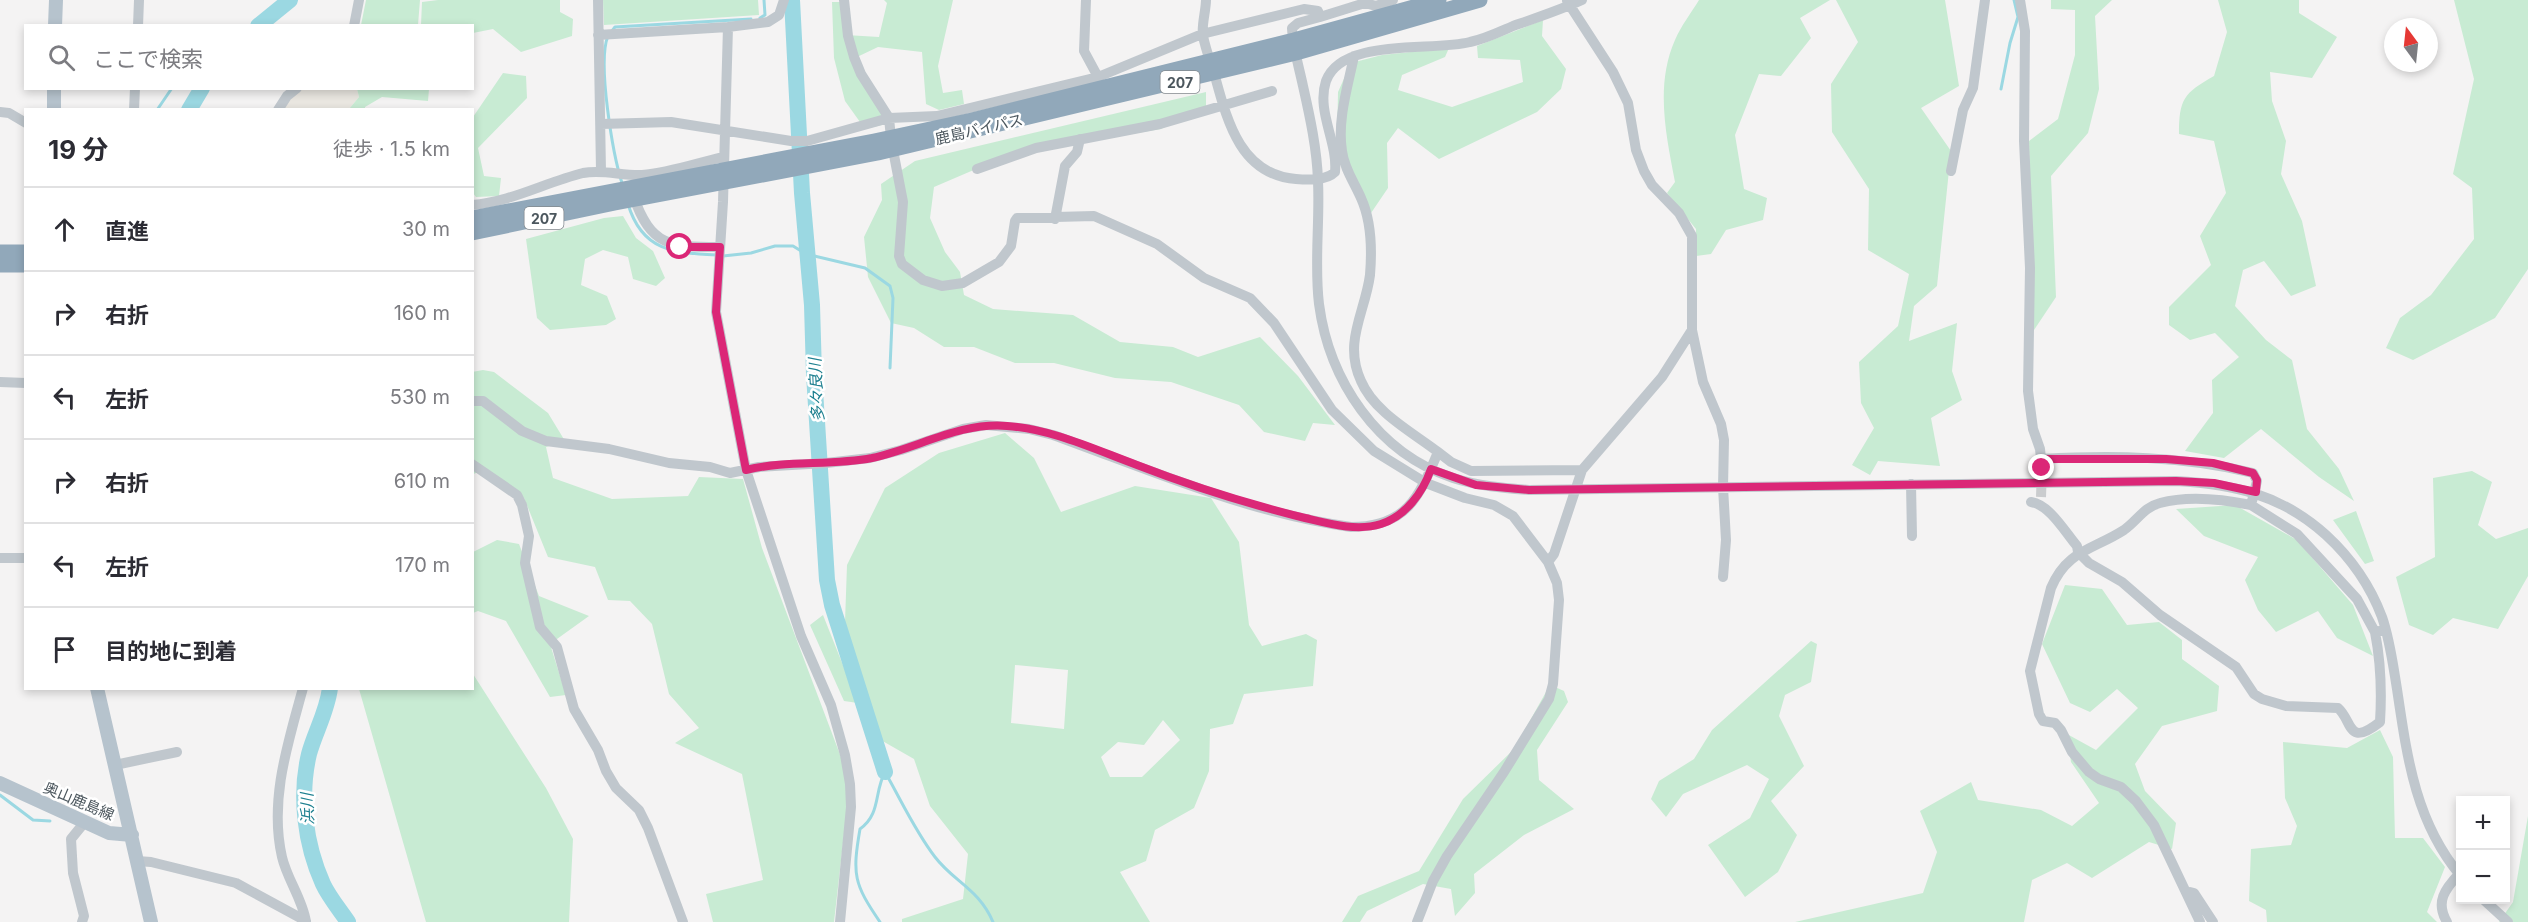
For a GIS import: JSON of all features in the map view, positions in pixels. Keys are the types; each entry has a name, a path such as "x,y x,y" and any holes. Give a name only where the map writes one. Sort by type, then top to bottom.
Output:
{"highway":[{"name":"鹿島バイパス","path":"1295,47 1438,0"},
{"name":"鹿島バイパス","path":"474,218 614,197 892,144 1480,0"},
{"name":"鹿島バイパス","path":"474,232 614,197"},
{"path":"0,252 24,252"},
{"path":"0,265 24,265"}],"main road":[{"path":"55,24 56,0"},
{"path":"54,90 54,108"},
{"path":"97,690 151,922"},
{"name":"奥山鹿島線","path":"0,783 84,823 110,833 132,835"}],"street":[{"path":"138,24 139,0"},
{"path":"354,24 359,0"},
{"path":"598,0 606,34 601,171"},
{"path":"606,34 728,27 768,22 779,15 784,0"},
{"path":"844,0 848,36 854,57 861,74 889,118 903,202 899,256 902,264 923,280 942,286 963,282 999,262 1011,246 1017,218 1055,219 1094,216 1157,244 1204,278 1250,298 1274,323 1332,410 1374,451 1426,483 1465,498 1494,505 1513,516 1548,562 1557,584 1559,600 1553,684 1549,699 1504,772 1447,855 1433,880 1417,922"},
{"path":"1086,0 1084,51 1098,77"},
{"path":"1206,0 1204,38 1221,101 1240,147 1260,167 1286,178 1318,179 1332,176 1335,172 1324,107 1326,80 1334,69 1354,56 1372,51 1469,43 1568,3 1582,0"},
{"path":"1393,0 1376,6 1365,2 1294,25 1295,47 1310,118 1318,179 1319,303 1329,350 1351,399 1380,434 1410,457 1431,469 1476,485 1529,490 2176,481 2214,483 2256,492 2289,507 2319,529 2359,572 2374,598 2415,789 2433,836 2456,868"},
{"path":"1951,171 1963,110 1973,88 1985,0"},
{"path":"2020,0 2025,31 2024,141 2030,268 2028,391 2033,429 2042,464 2166,459 2213,463 2253,473 2257,480 2256,492 2251,505"},
{"path":"1568,3 1613,72 1628,103 1636,150 1644,171 1652,186 1679,213 1692,236 1692,330 1703,382 1721,424 1724,440 1723,577"},
{"path":"602,124 672,122 791,141 807,141 889,118 936,116 1098,77 1204,38 1304,9 1318,11 1320,16"},
{"path":"728,27 716,312 746,470 801,636 831,705 845,755 851,807 840,922"},
{"path":"1354,56 1342,115 1341,151 1347,170 1362,200 1369,228 1370,275 1352,353 1361,382 1377,405 1451,462 1471,471 1581,473"},
{"path":"134,108 135,90"},
{"path":"279,108 287,96 294,90"},
{"path":"977,169 1036,148 1160,124 1221,101 1272,91"},
{"path":"0,112 9,113 24,122"},
{"path":"1055,219 1065,166 1077,152 1080,139"},
{"path":"474,205 506,199 583,173 601,171 645,175 723,157"},
{"path":"626,175 641,216 658,237 680,247 720,247"},
{"path":"1548,562 1554,554 1581,473 1662,377 1692,330"},
{"path":"0,382 24,383"},
{"path":"474,401 483,401 522,431 546,441 609,449 669,464 710,467 730,473 759,467 870,458 963,429 1008,426 1053,435 1251,505 1351,527 1383,524 1398,516 1418,496 1426,483 1438,452"},
{"path":"474,465 517,495 522,505 529,536 525,563 540,627 557,647 574,709 598,750 606,771 616,788 639,810 648,828 683,922"},
{"path":"1911,484 1912,536"},
{"path":"2037,501 2077,546 2078,552 2089,563 2122,582 2160,615 2236,666 2254,694 2262,699 2286,706 2338,708 2344,713 2348,727 2358,732 2371,729 2380,722 2381,632 2357,599 2297,534 2251,505 2222,499 2173,500 2157,503 2145,510 2125,529 2078,552 2056,575 2030,671 2039,714 2043,721 2055,723 2072,752 2089,772 2099,779 2121,787 2136,801 2154,825 2200,922"},
{"path":"0,558 24,558"},
{"path":"302,690 283,768 278,817 279,845 285,868 306,922"},
{"path":"115,765 177,752"},
{"path":"82,922 84,915 73,873 71,839 84,823"},
{"path":"137,861 151,862 236,883 306,922"},
{"path":"2447,922 2442,910 2442,895 2456,879"},
{"path":"2187,891 2194,893 2213,922"},
{"path":"2488,904 2508,922"}],"shaded area":[{"path":"293,90 357,90 359,97 350,108 277,108"}],"green space":[{"path":"366,0 420,0 418,24 361,24"},
{"path":"560,0 560,12 573,19 572,36 521,52 493,29 474,33 474,24 421,24 422,2"},
{"path":"603,0 758,0 759,15 604,25"},
{"path":"884,0 953,0 938,66 943,93 962,90 964,104 939,110 926,104 922,52 878,47 857,57 882,104 882,125 865,129 845,101 834,58 832,2 842,2 846,35 879,37 887,3"},
{"path":"1699,0 1830,0 1800,18 1811,38 1781,76 1759,74 1735,135 1744,189 1767,198 1763,220 1726,230 1711,254 1696,256 1696,229 1667,193 1675,182 1668,146 1664,92 1665,75 1675,40"},
{"path":"1836,0 1945,0 1959,86 1921,108 1951,151 1937,286 1914,306 1909,341 1957,323 1952,371 1962,400 1931,418 1940,466 1878,461 1870,475 1852,465 1874,428 1861,403 1859,362 1898,326 1909,274 1868,250 1869,189 1832,132 1831,84 1858,42"},
{"path":"2051,0 2112,0 2095,16 2099,89 2088,133 2051,176 2056,297 2032,333 2029,141 2058,119 2075,55 2075,10 2051,9"},
{"path":"2218,0 2299,0 2299,13 2337,37 2312,78 2270,72 2272,101 2286,141 2281,174 2302,221 2316,286 2291,296 2264,261 2243,270 2235,306 2266,340 2292,360 2307,429 2339,469 2354,501 2319,477 2261,429 2224,458 2185,451 2213,413 2212,380 2239,357 2215,333 2190,340 2169,325 2169,307 2211,265 2200,236 2226,193 2214,141 2179,134 2180,113 2185,98 2196,87 2214,76 2227,32"},
{"path":"2454,0 2528,0 2528,269 2495,318 2413,360 2386,348 2400,318 2431,295 2474,239 2472,188 2453,174 2474,79"},
{"path":"1543,20 1542,36 1566,69 1561,89 1537,112 1439,159 1398,128 1387,143 1388,188 1371,213 1337,145 1338,92 1351,63 1382,55 1449,48 1445,57 1402,75 1398,90 1452,107 1523,82 1520,60 1478,58 1477,46"},
{"path":"503,73 526,76 527,98 478,148 484,176 501,178 499,196 476,197 474,194 474,116"},
{"path":"357,90 429,90 428,101 382,97 365,108 350,108 359,97"},
{"path":"1206,92 1206,106 1161,129 1011,154 934,187 930,218 945,252 960,272 964,295 993,309 1073,315 1120,342 1173,347 1198,357 1260,337 1298,376 1335,425 1313,423 1305,441 1264,432 1239,405 1171,382 1115,378 1054,363 1015,363 974,347 944,347 914,328 891,323 868,277 864,237 882,200 881,184 915,161"},
{"path":"623,216 636,238 653,251 665,278 656,286 633,279 628,257 603,250 585,259 581,285 607,296 616,319 606,325 550,330 537,318 526,239 604,218"},
{"path":"474,372 494,372 548,413 565,441 546,447 553,478 612,499 688,496 699,477 743,479 762,548 850,781 834,922 713,922 706,894 763,880 742,774 675,743 699,728 669,694 652,624 630,601 608,600 595,567 548,557 524,498 486,470 474,474"},
{"path":"1005,433 1034,458 1061,512 1135,486 1211,498 1239,542 1249,625 1262,646 1306,634 1317,640 1313,686 1244,694 1233,724 1210,729 1209,771 1194,808 1155,830 1146,861 1120,872 1150,922 902,922 902,919 963,899 968,854 930,806 914,759 879,739 845,622 847,565 885,488 939,453","holes":["1015,665 1068,670 1064,729 1011,723","1163,720 1180,740 1142,777 1110,777 1101,757 1118,742 1144,745"]},
{"path":"2472,471 2492,482 2478,525 2496,539 2528,528 2528,576 2498,629 2453,618 2433,635 2409,625 2396,577 2435,557 2433,478"},
{"path":"2235,505 2297,540 2353,605 2373,656 2337,638 2318,611 2276,632 2258,610 2245,580 2258,557 2204,536 2176,509"},
{"path":"2356,511 2374,561 2365,564 2333,520"},
{"path":"497,540 519,544 539,596 589,616 550,644 566,695 550,697 506,621 478,611 474,613 474,552"},
{"path":"2065,585 2102,589 2127,625 2159,622 2182,640 2182,659 2219,686 2217,711 2162,726 2135,764 2145,791 2176,823 2172,849 2149,842 2092,878 2067,863 2032,880 2024,922 1795,922 1923,893 1937,852 1920,811 1971,782 1978,800 2041,810 2072,826 2099,803 2071,762 2067,734 2096,750 2138,708 2117,689 2090,712 2070,703 2042,644"},
{"path":"823,615 858,703 844,701 810,625"},
{"path":"1811,641 1817,644 1811,682 1785,695 1779,716 1804,766 1771,801 1797,835 1778,872 1745,897 1708,845 1750,818 1769,779 1747,765 1683,794 1666,817 1651,799 1659,781 1694,759 1712,730"},
{"path":"474,676 546,788 573,839 569,922 426,922 359,690 474,690"},
{"path":"1555,687 1564,691 1568,702 1537,750 1539,780 1574,809 1524,835 1474,874 1475,893 1455,916 1451,889 1423,884 1367,911 1360,922 1342,922 1358,896 1419,871 1463,799 1514,749 1546,692"},
{"path":"2380,730 2393,757 2395,838 2423,838 2445,867 2427,912 2437,922 2267,922 2266,910 2249,901 2251,849 2291,845 2297,826 2285,798 2283,742 2347,748"},
{"path":"2528,816 2528,922 2499,922 2513,902"}],"waterway":[{"name":"浜川","path":"260,24 290,0"},
{"path":"760,18 765,15 764,0"},
{"name":"多々良川","path":"792,0 827,580 832,605 885,772"},
{"path":"2001,89 2010,43 2018,17 2014,0"},
{"path":"612,31 615,27 751,19"},
{"path":"608,36 604,66 607,109 622,183"},
{"path":"158,108 171,90"},
{"name":"浜川","path":"190,108 201,90"},
{"path":"628,204 642,232 661,246 686,253 717,255"},
{"path":"723,256 751,253 775,246 793,246 806,254 865,268 890,286 893,298 890,368"},
{"name":"浜川","path":"330,690 309,754 304,803 308,836 317,869 331,899 348,922"},
{"path":"885,772 935,857 981,901 993,922"},
{"path":"880,922 860,888 856,858 860,829 871,817 885,772"},
{"path":"0,795 33,820 50,821"}],"tunnel":[{"path":"2041,497 2042,468"}],"route":[{"path":"680,247 720,247 716,312 746,470 870,458 928,442 963,429 986,425 1029,429 1053,435 1251,505 1351,527 1383,524 1398,516 1418,496 1431,469 1476,485 1529,490 2176,481 2214,483 2256,492 2257,480 2253,473 2213,463 2166,459 2071,458 2042,459 2042,468"}]}
